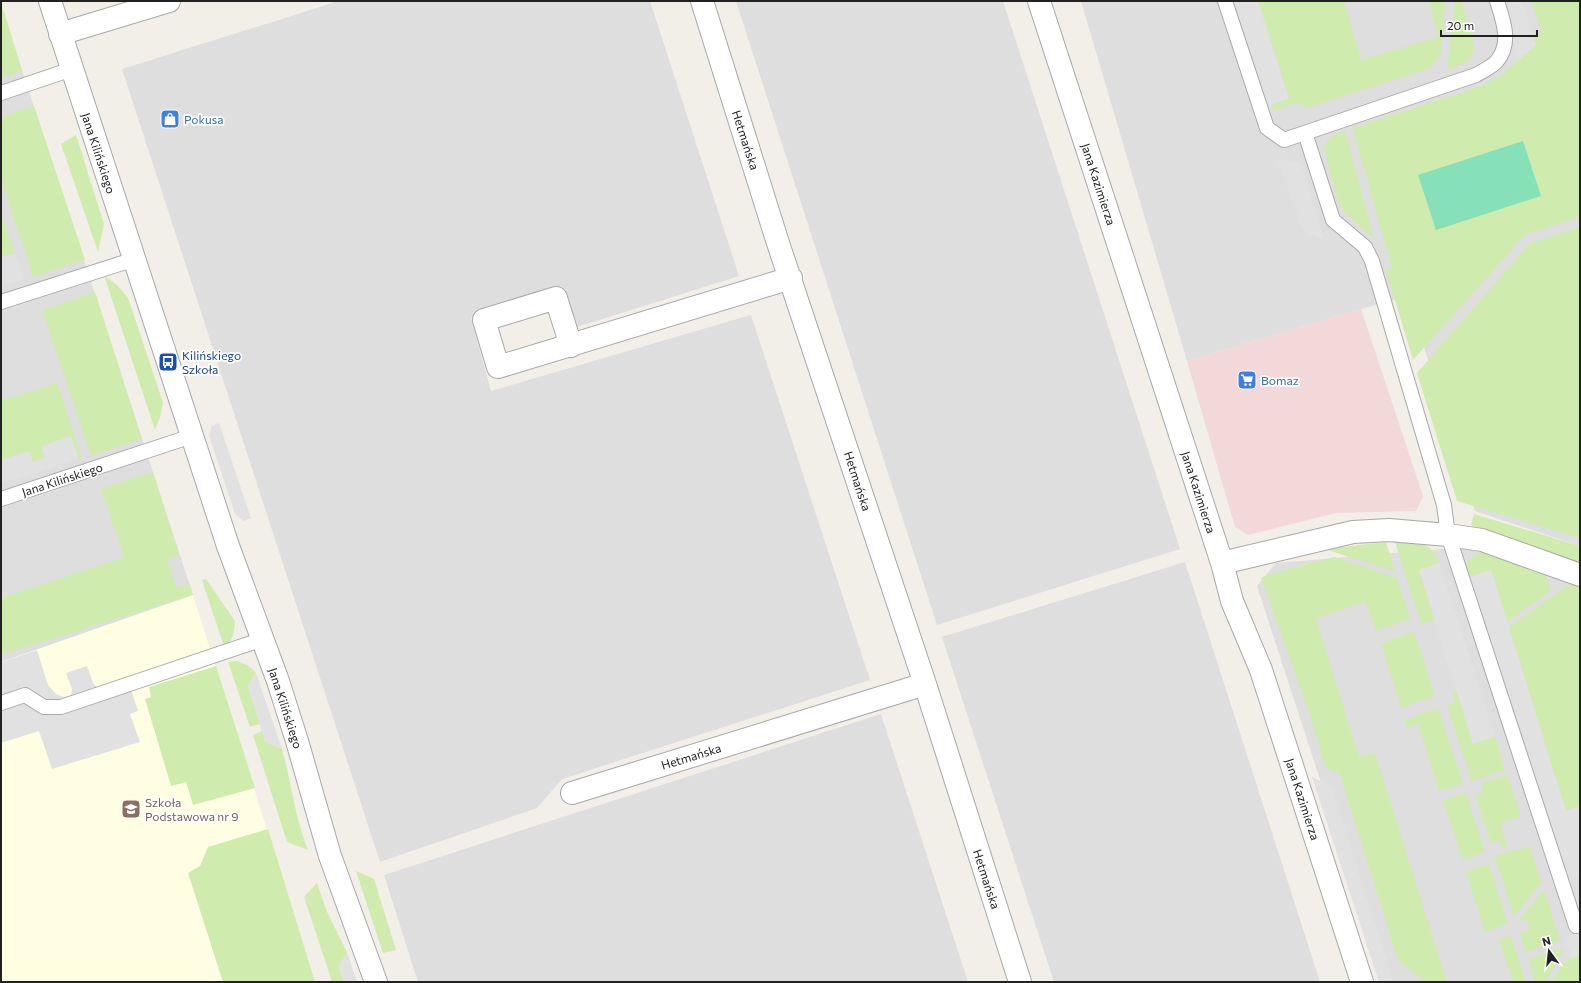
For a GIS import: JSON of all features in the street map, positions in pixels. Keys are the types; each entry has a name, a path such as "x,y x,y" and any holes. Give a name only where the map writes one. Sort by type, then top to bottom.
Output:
{"street":[{"name":"Jana Kilińskiego","path":"50,1 228,546 263,639 297,741 330,856 376,982"},
{"path":"60,34 169,1"},
{"name":"Hetmańska","path":"702,1 791,278 925,684 1020,982"},
{"name":"Jana Kazimierza","path":"1039,1 1222,563 1232,601 1261,670 1362,982"},
{"path":"572,346 791,278"},
{"path":"1222,563 1353,532 1389,530 1448,534 1482,540 1580,575"},
{"name":"Hetmańska","path":"572,793 925,684"}],"lane":[{"path":"1226,1 1267,128 1284,140 1476,75 1497,62 1504,46 1505,28 1497,1"},
{"path":"1,93 72,69"},
{"path":"1305,133 1333,220 1365,247 1372,261 1444,505 1448,534 1576,926 1580,925"},
{"path":"1,302 135,259"},
{"name":"Jana Kilińskiego","path":"1,499 192,436"},
{"path":"1,703 25,695 44,707 61,707 263,639"}],"shaded area":[{"path":"339,1 650,1 739,276 577,327 565,289 471,318 491,391 751,315 870,680 562,779 537,808 380,862 122,69"},
{"path":"736,1 1003,1 1180,549 937,625"},
{"path":"1081,1 1580,1 1580,546 1475,511 1408,296 1187,361"},
{"path":"1234,1 1258,1 1289,99 1272,104 1270,111"},
{"path":"1500,1 1522,1 1536,45 1518,60"},
{"path":"1,6 193,595 1,662"},
{"path":"1278,159 1300,162 1324,239 1303,231"},
{"path":"15,253 24,279 1,286 1,257"},
{"path":"1361,309 1423,496 1416,511 1336,513 1248,535 1235,527 1187,361"},
{"path":"219,423 251,518 244,521 235,514 209,435 212,426"},
{"path":"71,436 79,459 1,484 1,460 29,451 33,462 45,458 41,446"},
{"path":"1465,547 1580,587 1580,982 1386,982 1257,586 1276,563"},
{"path":"1185,562 1320,982 1054,982 942,637"},
{"path":"1439,563 1495,737 1473,744 1419,570"},
{"path":"1491,570 1566,811 1580,806 1580,876 1567,880 1470,577"},
{"name":"Szkoła Podstawowa nr 9","path":"193,595 315,982 1,982 1,662"},
{"path":"37,650 48,685 56,694 64,697 71,695 72,689 66,673 87,666 93,683 97,687 127,677 138,711 130,714 140,742 52,769 39,731 1,743 1,662"},
{"path":"256,673 282,749 265,741 248,686"},
{"path":"881,714 968,982 418,982 384,875"},
{"path":"1312,777 1331,786 1393,982 1379,982"},
{"path":"1580,932 1580,955 1572,958 1565,937"},
{"path":"347,952 357,982 344,982 339,967"}],"green space":[{"path":"1258,1 1344,1 1361,60 1438,37 1429,1 1443,1 1445,6 1441,54 1430,68 1308,108 1296,103 1270,111 1272,104 1289,98"},
{"path":"1455,1 1461,1 1474,45 1472,55 1464,63 1447,70"},
{"path":"1531,1 1580,1 1580,217 1525,235 1413,360 1386,270 1392,269 1353,128 1480,86 1500,76 1536,45 1533,35 1542,32"},
{"path":"1,2 22,70 1,78"},
{"path":"34,106 85,260 33,277 1,179 1,117"},
{"path":"1345,131 1374,239 1345,213 1339,204 1324,149 1329,139 1338,133"},
{"path":"76,135 104,224 98,252 61,144"},
{"path":"1523,141 1541,196 1436,230 1418,175"},
{"path":"1,214 15,253 1,257"},
{"path":"1580,227 1580,538 1457,501 1417,373 1530,243"},
{"path":"104,275 118,286 128,298 163,403 155,430"},
{"path":"95,292 142,439 91,456 42,310"},
{"path":"57,383 82,458 79,459 71,436 42,446 45,458 33,462 29,451 1,460 1,401"},
{"path":"148,473 154,475 179,555 167,560 177,588 190,584 193,595 1,655 1,598 124,557 101,489"},
{"path":"1474,514 1580,546 1580,563 1476,529 1471,524"},
{"path":"1386,542 1395,572 1325,549"},
{"path":"1395,542 1422,544 1428,546 1436,555 1439,563 1419,570 1435,620 1421,624"},
{"path":"1480,552 1545,573 1551,591 1507,622 1491,571 1470,577 1467,569 1468,561"},
{"path":"1334,557 1397,578 1410,619 1376,631 1365,601 1316,619 1359,757 1375,753 1447,982 1426,982 1398,960 1340,775 1325,767 1312,721 1261,578 1274,573"},
{"path":"206,579 235,621 232,639 224,646 202,580"},
{"path":"1573,582 1580,585 1580,806 1566,811 1509,627"},
{"path":"1414,631 1435,696 1401,708 1381,644"},
{"path":"236,661 252,668 256,673 248,686 260,724 250,727 228,662"},
{"path":"216,666 255,788 193,805 186,782 171,786 145,699 151,697 149,687"},
{"path":"1457,692 1473,744 1495,737 1505,770 1471,781 1447,705 1455,703 1453,693"},
{"path":"1438,708 1463,784 1439,791 1418,724 1407,728 1404,720"},
{"path":"262,731 265,741 282,749 296,813 308,850 287,842 253,735"},
{"path":"1507,775 1521,816 1500,823 1507,847 1503,849 1499,840 1491,843 1475,795 1484,792 1481,783"},
{"path":"1466,793 1485,852 1462,859 1443,800"},
{"path":"268,829 315,982 223,982 188,873 200,866 208,847"},
{"path":"1530,846 1541,882 1514,917 1495,856"},
{"path":"1489,864 1508,924 1485,932 1466,872"},
{"path":"356,871 374,879 396,950 383,953"},
{"path":"317,883 327,912 347,952 339,967 344,982 332,982 304,897"},
{"path":"1544,890 1560,941 1525,952 1520,933 1530,930 1527,919 1517,923"},
{"path":"1511,936 1526,982 1513,982 1499,939"},
{"path":"1562,948 1563,952 1545,982 1535,982 1528,959"},
{"path":"1580,955 1580,982 1551,982 1566,960"}],"place":[{"name":"Pokusa","path":"170,119"},
{"name":"Kilińskiego Szkoła","path":"168,362"},
{"name":"Bomaz","path":"1247,380"},
{"name":"Szkoła Podstawowa nr 9","path":"131,809"}]}
